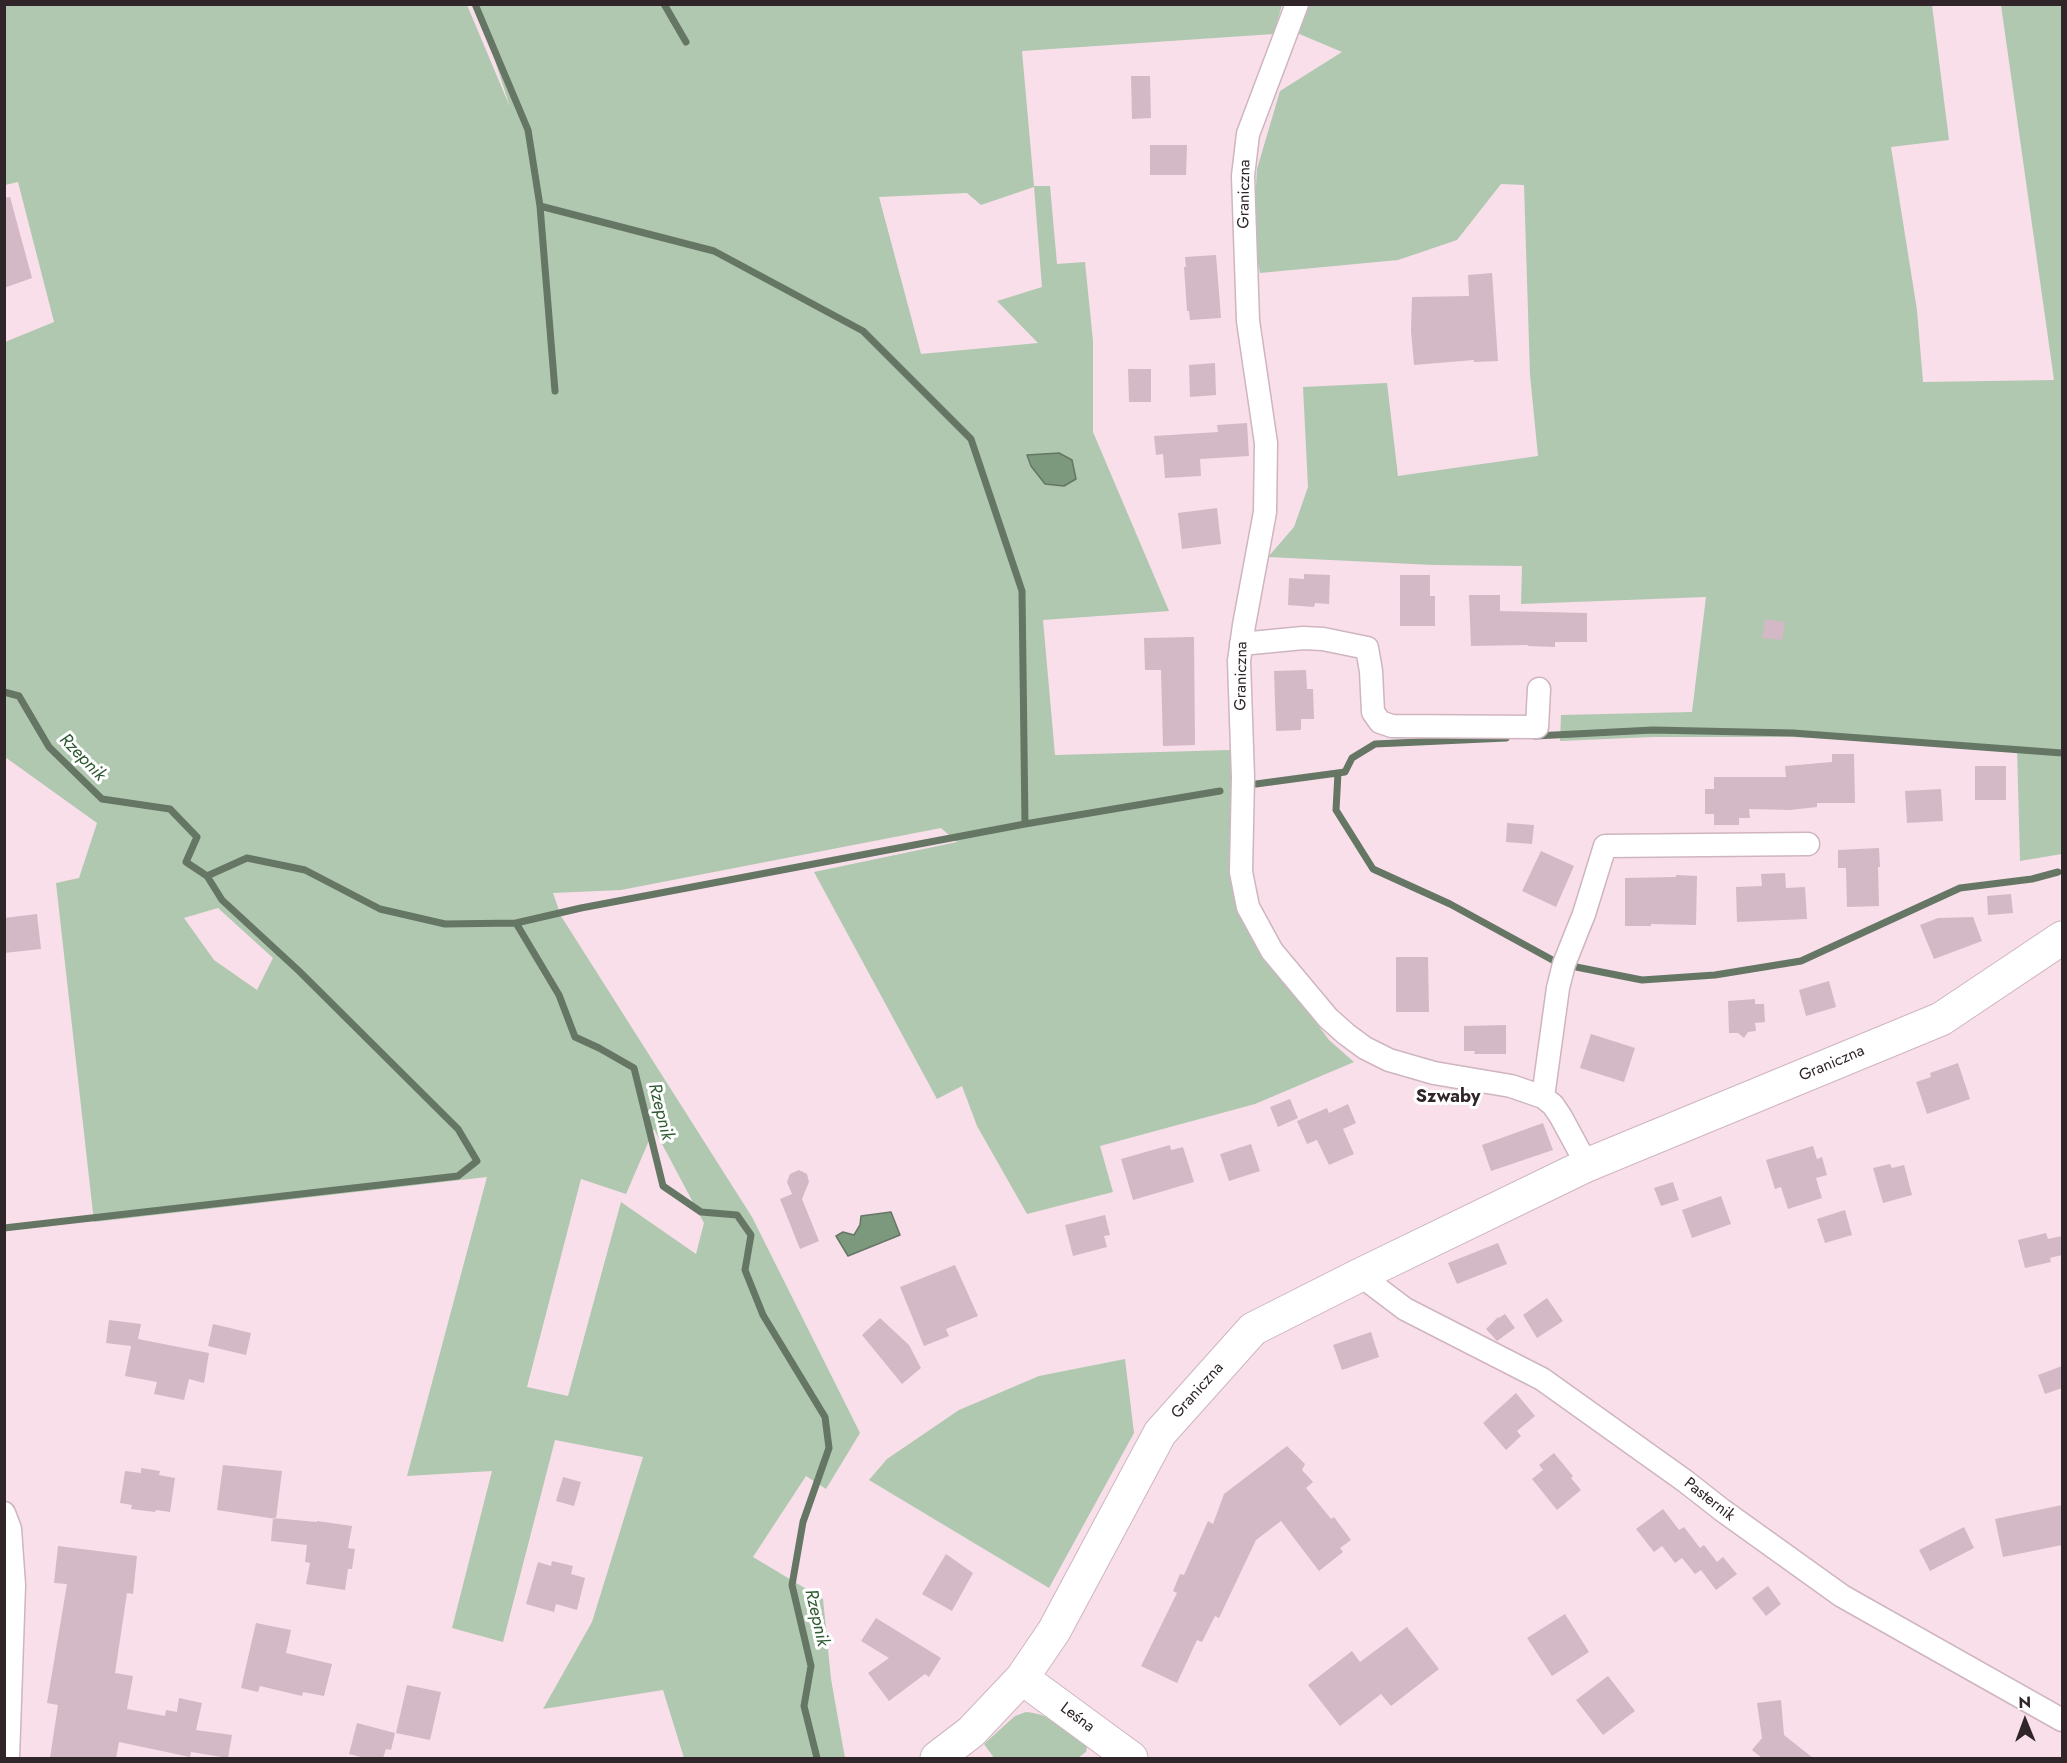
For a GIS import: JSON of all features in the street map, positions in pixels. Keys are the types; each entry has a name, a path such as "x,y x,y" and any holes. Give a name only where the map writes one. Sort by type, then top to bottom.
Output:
{"street":[{"name":"Graniczna","path":"1297,4 1248,134 1243,176 1248,321 1266,454 1265,512 1239,661 1243,777 1241,872 1248,907 1272,951 1328,1018 1365,1048 1389,1060 1434,1073 1470,1081 1511,1086 1544,1097"},
{"path":"1241,644 1303,638 1323,639 1367,648 1371,671 1373,711 1380,722 1392,726 1537,727 1539,689"},
{"path":"1587,1165 1561,1117 1544,1097 1558,988 1564,964 1584,914 1605,846 1808,844"},
{"name":"Graniczna","path":"937,1758 971,1732 1022,1678 1054,1631 1160,1433 1253,1329 1587,1165 1941,1019 2062,938"},
{"name":"Pasternik","path":"1360,1275 1405,1309 1542,1379 1842,1596 2062,1720"},
{"path":"4,1513 10,1529 14,1586 8,1758"},
{"name":"Leśna","path":"1022,1678 1131,1758"}],"shaded area":[{"path":"5,5 467,5 510,107 477,5 1282,5 1274,34 1022,51 1034,186 1050,186 1057,264 1085,262 1093,341 1093,432 1169,611 1043,620 1055,755 1230,750 1265,954 1329,1040 1354,1062 1255,1104 1100,1146 1113,1192 1027,1214 977,1126 962,1086 937,1099 814,872 957,842 941,828 621,890 553,893 561,916 752,1217 860,1433 826,1489 806,1476 753,1557 823,1599 831,1679 845,1758 684,1758 663,1690 543,1709 592,1622 643,1457 555,1440 503,1642 452,1628 492,1471 407,1476 487,1177 94,1222 56,883 79,878 97,823 5,757 5,342 54,322 18,182 5,185","holes":["1034,187 1042,287 997,301 1038,343 921,354 879,197 967,193 981,205","218,908 273,958 257,990 214,960 184,918","654,1129 704,1223 696,1254 621,1202 568,1396 527,1387 581,1179 626,1194"]},
{"path":"1304,5 1932,5 1949,140 1891,147 1917,310 1923,382 2054,380 2001,5 2062,5 2062,854 2020,861 2017,748 1792,737 1653,737 1560,741 1561,715 1692,712 1706,597 1521,604 1522,566 1434,565 1268,557 1294,527 1308,487 1303,387 1387,383 1398,476 1538,456 1530,375 1524,185 1501,184 1457,240 1398,260 1260,273 1253,238 1257,169 1280,91 1342,52 1297,33"},
{"path":"1059,453 1072,460 1076,479 1064,486 1045,484 1031,466 1027,455"},
{"path":"891,1212 900,1235 848,1256 836,1236 843,1232 854,1235 860,1225 861,1216"},
{"path":"1125,1359 1134,1433 1049,1588 869,1480 887,1459 959,1410 1039,1376"},
{"path":"1026,1712 1044,1716 1059,1724 1087,1746 1086,1752 1078,1758 994,1758 984,1744 1015,1716"}],"building":[{"path":"1131,76 1150,76 1151,118 1132,119"},
{"path":"1150,145 1187,145 1186,175 1150,175"},
{"path":"10,197 32,278 4,288 4,198"},
{"path":"1216,255 1221,318 1190,320 1189,311 1187,311 1185,257"},
{"path":"1492,273 1498,361 1474,362 1474,360 1414,365 1411,331 1412,297 1469,296 1468,275"},
{"path":"1215,363 1216,395 1190,397 1189,365"},
{"path":"1128,369 1151,369 1151,402 1129,402"},
{"path":"1247,423 1249,456 1200,459 1201,476 1165,478 1163,454 1156,455 1154,436 1218,432 1217,425"},
{"path":"1217,508 1221,544 1182,549 1178,513"},
{"path":"1304,574 1330,575 1329,604 1315,603 1314,607 1288,605 1289,578 1304,579"},
{"path":"1400,575 1430,575 1430,596 1435,596 1435,626 1400,626"},
{"path":"1469,595 1500,595 1500,611 1587,613 1587,642 1555,642 1555,647 1471,646"},
{"path":"1765,619 1785,622 1782,640 1762,638"},
{"path":"1194,637 1195,745 1163,746 1161,670 1145,670 1144,638"},
{"path":"1306,670 1307,689 1313,689 1314,719 1301,719 1301,730 1276,731 1274,671"},
{"path":"1832,754 1854,754 1855,803 1817,803 1817,807 1790,810 1749,809 1750,818 1739,818 1739,825 1714,825 1714,814 1705,814 1705,789 1714,789 1714,777 1786,777 1785,766 1832,762"},
{"path":"1975,766 2006,766 2006,800 1975,800"},
{"path":"1941,789 1943,821 1907,823 1905,791"},
{"path":"1507,823 1534,825 1532,844 1506,842"},
{"path":"1879,848 1879,906 1847,907 1846,868 1838,868 1838,850"},
{"path":"1541,851 1574,866 1556,907 1522,891"},
{"path":"1785,873 1786,888 1805,887 1807,919 1737,922 1736,887 1762,886 1761,874"},
{"path":"1676,875 1697,876 1696,925 1625,926 1625,878 1676,877"},
{"path":"2011,894 2013,913 1988,915 1987,896"},
{"path":"37,914 41,949 4,953 4,918"},
{"path":"1973,917 1982,941 1934,959 1920,925 1938,918"},
{"path":"1396,957 1428,957 1429,1012 1396,1012"},
{"path":"1829,981 1836,1007 1806,1016 1799,990"},
{"path":"1755,999 1755,1004 1764,1004 1765,1022 1755,1023 1756,1031 1748,1032 1744,1038 1738,1033 1729,1033 1728,1001"},
{"path":"1506,1025 1506,1054 1474,1054 1475,1051 1464,1051 1464,1026"},
{"path":"1591,1034 1635,1048 1624,1082 1580,1068"},
{"path":"1958,1063 1970,1099 1927,1114 1916,1082 1931,1077 1930,1073"},
{"path":"1290,1099 1298,1118 1278,1127 1270,1107"},
{"path":"1348,1104 1356,1123 1343,1129 1354,1154 1329,1165 1317,1140 1307,1144 1297,1121 1327,1108 1329,1113"},
{"path":"1543,1123 1553,1150 1491,1171 1482,1145"},
{"path":"1251,1144 1260,1171 1229,1181 1220,1154"},
{"path":"1170,1145 1171,1150 1183,1147 1194,1182 1133,1200 1121,1159"},
{"path":"1813,1146 1817,1159 1822,1157 1827,1175 1816,1178 1822,1198 1788,1209 1781,1187 1775,1189 1766,1160"},
{"path":"1890,1164 1892,1168 1904,1165 1912,1195 1883,1203 1873,1168"},
{"path":"799,1170 807,1174 809,1182 802,1199 819,1241 800,1249 780,1199 792,1194 787,1182 790,1174"},
{"path":"1673,1182 1679,1200 1661,1206 1654,1188"},
{"path":"1721,1196 1731,1224 1692,1238 1682,1210"},
{"path":"1845,1210 1852,1235 1825,1243 1817,1219"},
{"path":"1105,1215 1110,1235 1104,1236 1107,1247 1073,1256 1065,1225"},
{"path":"2046,1233 2048,1239 2062,1236 2062,1255 2050,1258 2051,1262 2025,1268 2018,1240"},
{"path":"1498,1243 1507,1264 1457,1284 1448,1263"},
{"path":"955,1265 978,1316 946,1329 949,1336 924,1346 900,1287"},
{"path":"1547,1298 1563,1321 1537,1338 1523,1315"},
{"path":"1505,1314 1515,1328 1497,1341 1486,1329 1498,1317"},
{"path":"880,1318 909,1345 921,1368 902,1384 862,1335"},
{"path":"109,1320 141,1324 138,1339 209,1353 204,1383 189,1379 184,1400 154,1394 157,1382 125,1376 131,1346 106,1343"},
{"path":"213,1324 251,1333 246,1355 208,1346"},
{"path":"1371,1332 1379,1357 1342,1370 1333,1345"},
{"path":"2062,1366 2062,1388 2045,1394 2038,1375"},
{"path":"1516,1393 1535,1416 1517,1431 1521,1436 1506,1450 1483,1423"},
{"path":"1287,1446 1305,1464 1302,1470 1313,1482 1306,1488 1331,1519 1334,1517 1351,1540 1340,1548 1343,1552 1319,1571 1281,1521 1256,1540 1219,1618 1215,1616 1202,1642 1197,1640 1177,1683 1141,1666 1177,1593 1173,1591 1180,1574 1184,1575 1208,1521 1213,1524 1224,1494"},
{"path":"1554,1453 1581,1490 1557,1510 1532,1479 1543,1470 1539,1465"},
{"path":"223,1465 282,1471 276,1519 217,1510"},
{"path":"141,1468 160,1471 159,1475 175,1478 170,1512 131,1509 132,1505 120,1503 125,1471 141,1473"},
{"path":"563,1477 581,1482 574,1506 556,1501"},
{"path":"2062,1505 2062,1545 2003,1557 1995,1519"},
{"path":"1663,1509 1679,1530 1684,1527 1700,1548 1704,1545 1717,1562 1723,1557 1737,1574 1716,1590 1701,1570 1695,1574 1682,1558 1675,1563 1662,1546 1654,1552 1636,1529"},
{"path":"273,1518 352,1526 348,1548 355,1549 352,1569 348,1569 345,1590 306,1584 310,1563 305,1562 307,1545 271,1541"},
{"path":"1964,1527 1974,1548 1930,1571 1919,1550"},
{"path":"58,1546 137,1556 133,1594 127,1593 115,1673 133,1676 127,1709 165,1716 166,1710 177,1712 179,1698 202,1703 196,1730 232,1735 228,1758 191,1752 190,1757 119,1742 116,1758 50,1758 58,1705 47,1703 67,1584 54,1583"},
{"path":"946,1554 973,1573 952,1611 922,1594"},
{"path":"552,1561 573,1566 571,1574 585,1578 577,1610 556,1604 554,1612 526,1604 538,1562 551,1566"},
{"path":"1768,1586 1781,1604 1766,1616 1752,1598"},
{"path":"1565,1614 1589,1652 1552,1676 1527,1638"},
{"path":"876,1618 941,1658 929,1677 925,1674 889,1701 868,1673 889,1658 861,1641"},
{"path":"256,1623 291,1630 286,1653 332,1664 324,1696 303,1692 302,1696 260,1686 258,1692 241,1688"},
{"path":"1407,1627 1439,1669 1391,1706 1381,1694 1340,1726 1308,1685 1352,1651 1360,1662"},
{"path":"1608,1676 1635,1711 1603,1735 1576,1700"},
{"path":"407,1685 441,1692 430,1740 396,1733"},
{"path":"1781,1700 1784,1735 1813,1758 1762,1758 1752,1750 1762,1738 1757,1703"},
{"path":"357,1723 395,1733 391,1750 386,1749 383,1758 365,1758 349,1754"}],"waterway":[{"path":"475,4 528,130 540,206 555,391"},
{"path":"664,4 686,42"},
{"path":"540,206 714,251 863,331 971,439 1022,591 1025,824"},
{"name":"Rzepnik","path":"4,692 19,696 49,747 102,799 170,809 197,837 186,862 207,876 247,858 305,870 380,909 445,924 516,923 559,995 575,1037 634,1068 663,1186 701,1212 737,1215 751,1235 745,1270 763,1315 825,1417 829,1448 803,1522 792,1585 811,1666 804,1706 817,1758"},
{"path":"1535,736 1653,730 1793,733 2062,753"},
{"path":"1256,784 1345,772 1352,758 1375,744 1506,738"},
{"path":"1338,773 1336,810 1373,869 1450,904 1558,963"},
{"path":"516,923 581,908 1025,824 1220,791"},
{"path":"1571,966 1642,980 1715,975 1801,961 1960,888 2032,879 2058,872"},
{"path":"4,1228 458,1176 477,1161 458,1129 299,971 222,900 207,876"}],"district":[{"name":"Szwaby","path":"1448,1098"}]}
